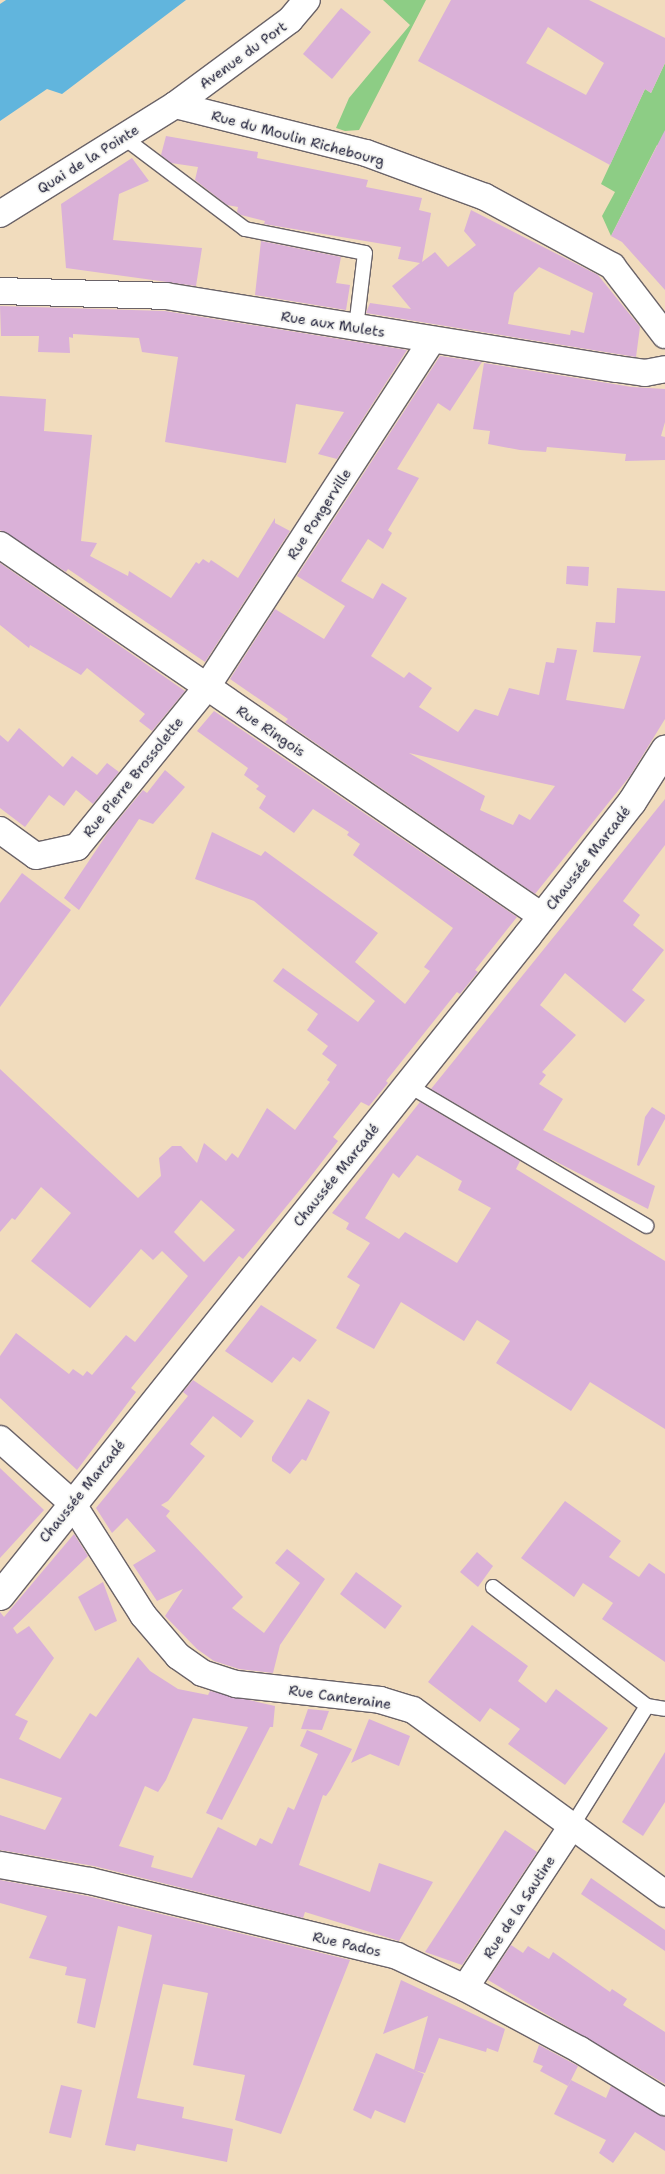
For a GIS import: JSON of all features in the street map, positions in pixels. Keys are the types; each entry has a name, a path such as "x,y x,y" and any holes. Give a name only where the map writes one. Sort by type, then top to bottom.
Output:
{"street":[{"name":"Avenue du Port","path":"175,105 290,20 307,0"},
{"name":"Quai de la Pointe","path":"0,214 175,105"},
{"name":"Rue du Moulin Richebourg","path":"175,105 366,153 485,197 612,266 665,335"},
{"name":"Rue aux Mulets","path":"0,291 166,296 645,373 665,369"},
{"name":"Rue Pongerville","path":"206,688 432,340"},
{"name":"Rue Ringois","path":"0,544 206,688 543,916"},
{"name":"Rue Pierre Brossolette","path":"0,830 36,856 77,847 206,688"},
{"name":"Chaussée Marcadé","path":"0,1596 72,1503 543,916 632,802 665,750"},
{"name":"Rue Canteraine","path":"0,1439 72,1503 143,1615 178,1656 202,1673 236,1684 380,1700 413,1710 665,1894"},
{"name":"Rue de la Sautine","path":"466,1988 572,1826"},
{"name":"Rue Pados","path":"0,1865 90,1881 397,1956 466,1988 580,2050 665,2102"}],"lane":[{"path":"123,137 245,229 365,253 356,328"},
{"path":"408,1085 646,1226"},
{"path":"493,1587 647,1706 665,1709"},
{"path":"572,1826 647,1706"}],"green space":[{"path":"383,0 426,0 359,130 345,131 336,128 349,98 410,25"},
{"path":"665,63 665,149 657,145 611,236 602,216 615,192 601,184 645,89 651,93"}],"water":[{"path":"6,0 186,0 62,94 47,89 0,121 0,4"}],"building":[{"path":"451,0 589,0 665,38 665,63 651,93 645,89 610,165 418,61","holes":["548,27 604,63 586,95 526,63"]},
{"path":"341,8 371,32 332,79 303,54"},
{"path":"665,130 665,290 622,242 611,236"},
{"path":"166,136 258,152 257,158 368,180 366,187 422,198 419,210 431,213 422,262 435,252 448,267 476,245 464,231 471,210 598,275 640,327 636,357 366,313 370,303 411,309 392,286 420,263 398,259 401,247 264,224 265,221 241,215 237,212 238,207 227,205 195,180 198,167 171,163 161,155","holes":["539,267 593,293 584,333 571,330 570,335 508,324 514,293"]},
{"path":"132,158 149,181 119,194 113,240 202,248 196,286 66,268 61,204"},
{"path":"261,241 341,257 336,283 350,285 346,310 255,295"},
{"path":"0,306 165,311 407,350 337,459 318,454 344,412 296,404 286,463 165,442 178,357 142,352 139,338 73,334 73,338 69,337 70,353 38,352 39,336 1,336"},
{"path":"440,356 482,362 450,411 438,403 397,469 419,478 388,530 392,533 383,549 368,539 341,581 373,599 382,583 407,598 371,656 404,678 409,672 432,688 419,707 458,732 475,709 498,716 509,688 539,695 546,662 554,663 557,648 577,650 566,700 624,709 641,656 593,652 596,622 615,623 617,588 665,591 665,719 630,776 535,894 285,722 288,719 230,679 275,609 324,639 345,606 297,576","holes":["409,753 555,786 530,820 519,814 513,825 480,810 485,796"]},
{"path":"484,363 632,387 665,389 665,422 661,436 665,437 665,460 625,461 626,454 547,447 546,452 520,450 488,444 490,431 473,429"},
{"path":"0,396 46,399 44,431 92,435 81,541 97,543 90,556 128,576 129,571 171,598 196,562 199,564 203,559 209,563 211,560 238,578 275,518 275,523 290,531 205,662 68,569 66,572 0,530"},
{"path":"0,563 185,691 152,731 139,721 145,714 87,668 81,675 30,645 29,648 0,625"},
{"path":"567,566 589,567 588,586 566,584"},
{"path":"214,711 517,917 475,970 478,972 460,994 457,992 386,1081 388,1083 369,1106 361,1102 333,1137 338,1141 308,1180 243,1259 239,1256 131,1388 136,1392 77,1470 0,1398 0,1356 16,1333 69,1374 73,1369 83,1376 87,1371 92,1375 126,1335 135,1342 188,1276 162,1251 153,1260 141,1249 90,1308 31,1261 71,1213 41,1187 15,1220 12,1218 0,1232 0,1069 138,1198 161,1176 159,1158 172,1146 181,1146 197,1163 204,1143 226,1161 232,1153 238,1158 267,1108 295,1130 330,1082 327,1080 337,1065 322,1054 328,1046 307,1030 318,1014 273,981 283,968 358,1022 375,1001 254,901 195,879 212,832 261,856 265,851 378,933 355,962 405,1004 430,971 424,967 453,928 353,855 360,844 347,835 349,832 313,809 294,833 259,808 266,796 256,789 259,786 244,775 248,768 197,731","holes":["201,1200 235,1230 204,1262 174,1232"]},
{"path":"19,728 63,767 72,756 97,775 107,763 119,772 93,804 76,790 64,806 49,795 25,827 0,808 0,735 8,742"},
{"path":"165,770 185,787 153,824 139,819 79,910 64,898 109,831 143,790 147,793"},
{"path":"665,799 665,845 623,901 640,915 633,925 664,950 632,990 645,1000 625,1023 565,973 540,1005 576,1035 542,1072 546,1075 539,1084 563,1099 543,1130 655,1186 648,1209 543,1155 431,1089"},
{"path":"22,873 71,910 0,1007 0,903"},
{"path":"420,1102 520,1161 516,1169 665,1261 665,1429 590,1382 571,1411 496,1363 510,1341 477,1320 464,1341 401,1302 374,1349 336,1328 360,1285 347,1277 370,1243 346,1229 349,1223 332,1213","holes":["417,1155 462,1181 458,1190 491,1208 457,1263 405,1232 399,1239 365,1218 393,1173 399,1178"]},
{"path":"652,1107 665,1115 665,1119 639,1166 637,1165 645,1117"},
{"path":"261,1305 317,1340 300,1362 293,1357 272,1383 225,1351"},
{"path":"193,1380 254,1421 241,1438 213,1416 190,1444 205,1456 168,1501 161,1505 170,1511 166,1516 243,1597 232,1608 264,1633 300,1583 275,1563 287,1549 325,1579 280,1645 273,1673 239,1669 214,1661 197,1649 165,1616 183,1589 157,1601 133,1565 156,1551 127,1518 112,1533 96,1508 188,1396 183,1392"},
{"path":"308,1399 330,1412 306,1461 302,1459 290,1474 272,1461 272,1457"},
{"path":"0,1468 44,1510 0,1558"},
{"path":"565,1501 621,1541 609,1557 639,1577 649,1563 665,1574 665,1662 602,1619 613,1603 583,1583 574,1597 521,1558"},
{"path":"74,1534 88,1556 13,1628 17,1634 29,1626 54,1658 15,1715 28,1721 19,1739 60,1759 90,1713 96,1717 138,1657 150,1671 178,1689 208,1695 210,1691 275,1706 273,1727 270,1727 222,1820 206,1813 248,1727 193,1718 166,1780 158,1792 145,1786 119,1846 154,1856 151,1867 192,1878 218,1827 256,1846 260,1838 272,1844 288,1807 294,1810 318,1754 300,1746 307,1730 352,1749 331,1789 326,1796 323,1795 299,1865 370,1892 379,1863 433,1882 399,1941 305,1912 303,1918 94,1866 0,1850 0,1815 45,1830 62,1798 0,1778 0,1612 4,1617"},
{"path":"477,1552 493,1566 478,1587 460,1572"},
{"path":"356,1572 402,1606 385,1629 340,1594"},
{"path":"103,1582 117,1621 95,1631 78,1597"},
{"path":"472,1625 528,1666 518,1681 546,1703 556,1689 608,1728 565,1785 508,1744 520,1729 490,1708 480,1722 428,1682"},
{"path":"308,1709 329,1711 322,1730 301,1729"},
{"path":"369,1719 410,1736 399,1766 370,1754 351,1763"},
{"path":"665,1752 665,1802 643,1836 622,1822"},
{"path":"505,1830 537,1852 462,1965 425,1952"},
{"path":"591,1878 665,1930 665,1951 581,1894"},
{"path":"0,1880 87,1896 350,1960 281,2134 235,2120 245,2075 193,2065 208,1993 163,1984 137,2098 184,2107 182,2118 233,2129 227,2162 137,2144 135,2151 105,2145 152,1935 118,1926 95,2028 77,2023 86,1979 65,1975 67,1967 29,1958 47,1916 0,1903"},
{"path":"511,1945 523,1953 528,1946 549,1959 553,1952 610,1992 612,1989 627,1999 623,2005 665,2032 665,2084 488,1980"},
{"path":"401,1980 505,2029 498,2052 487,2048 486,2052 439,2038 425,2073 414,2070 428,2016 383,2034"},
{"path":"539,2045 578,2066 568,2086 540,2071 543,2066 533,2062"},
{"path":"376,2053 424,2074 405,2123 375,2110 371,2119 353,2110"},
{"path":"571,2080 606,2098 611,2086 665,2117 665,2151 635,2132 613,2163 599,2153 606,2140 554,2114"},
{"path":"61,2085 82,2090 71,2138 49,2133"}]}
